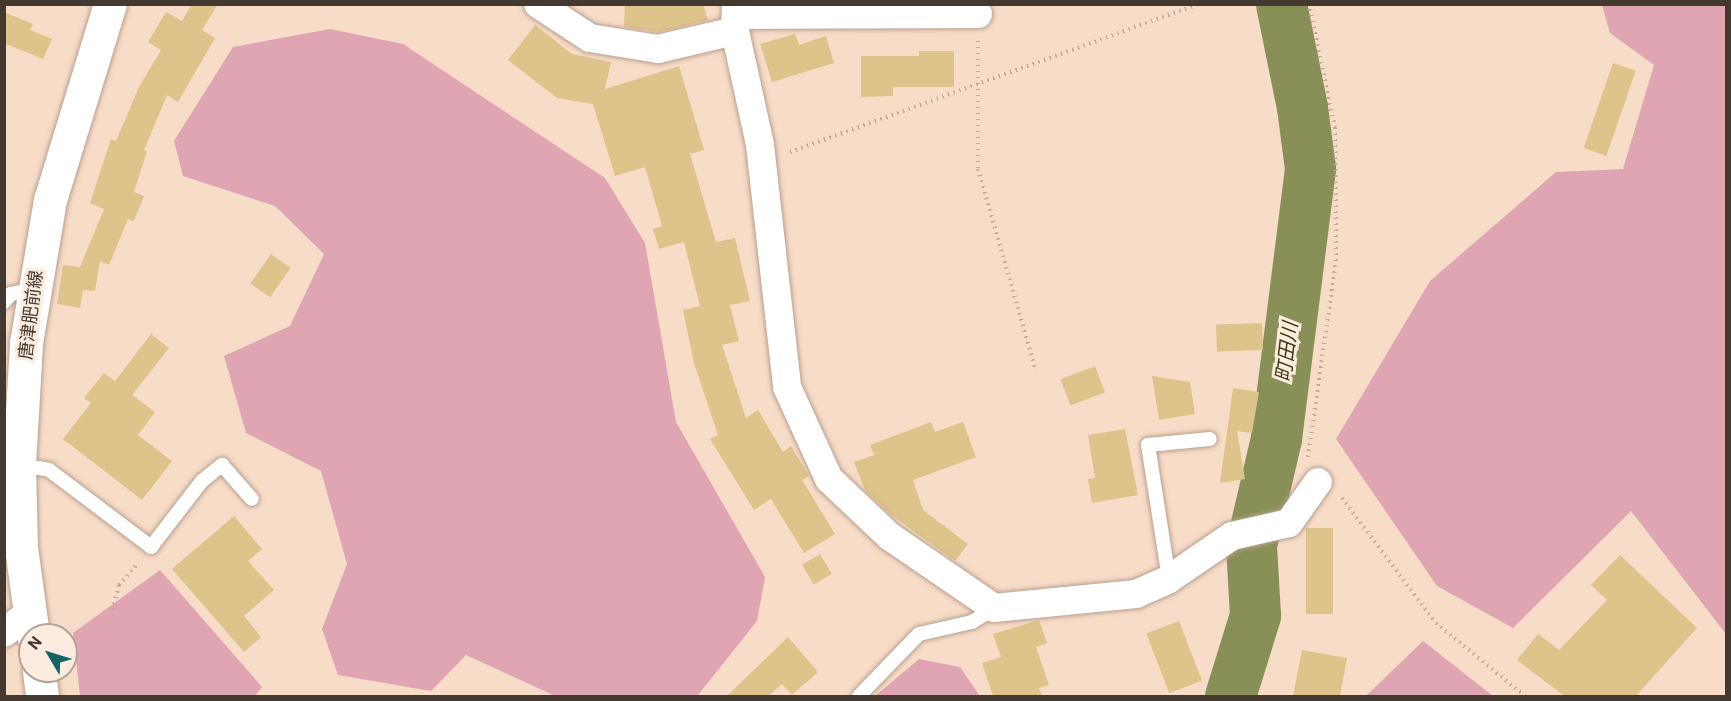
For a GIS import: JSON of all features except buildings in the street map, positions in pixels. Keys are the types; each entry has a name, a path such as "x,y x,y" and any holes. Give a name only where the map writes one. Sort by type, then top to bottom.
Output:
{"main road":[{"name":"唐津肥前線","path":"22,623 19,295 110,4"}],"street":[{"path":"538,4 590,38 658,49 736,17 978,14"},
{"path":"736,17 759,145 787,387 829,479 889,536 994,608 1136,594 1169,579 1232,536 1289,523 1318,482"}],"lane":[{"path":"1169,579 1148,445 1210,439"},
{"path":"19,465 49,470 151,547 202,481 222,465 252,499"},
{"path":"859,696 919,634 972,622 994,608"}],"path":[{"path":"759,145 792,152 1199,4"},
{"path":"1309,4 1335,128 1336,261 1307,460 1318,482 1332,485 1436,623 1526,696"},
{"path":"978,14 978,169 1036,371"},
{"path":"113,610 119,585 151,547"}],"shaded area":[{"path":"1602,5 1726,5 1726,634 1631,511 1513,628 1437,586 1336,439 1430,281 1556,172 1623,169 1654,65 1610,33"},
{"path":"330,29 403,44 605,178 645,243 676,422 765,577 757,621 698,695 555,696 466,655 431,691 338,675 322,629 347,564 321,471 246,433 224,356 290,326 324,254 275,206 183,176 174,141 233,47"},
{"path":"160,570 262,687 255,696 80,696 78,629"},
{"path":"1423,641 1493,696 1366,696"},
{"path":"919,659 960,667 980,696 875,696"}],"waterway":[{"name":"町田川","path":"1230,696 1255,615 1251,545 1276,438 1310,168 1302,107 1281,4"}]}
